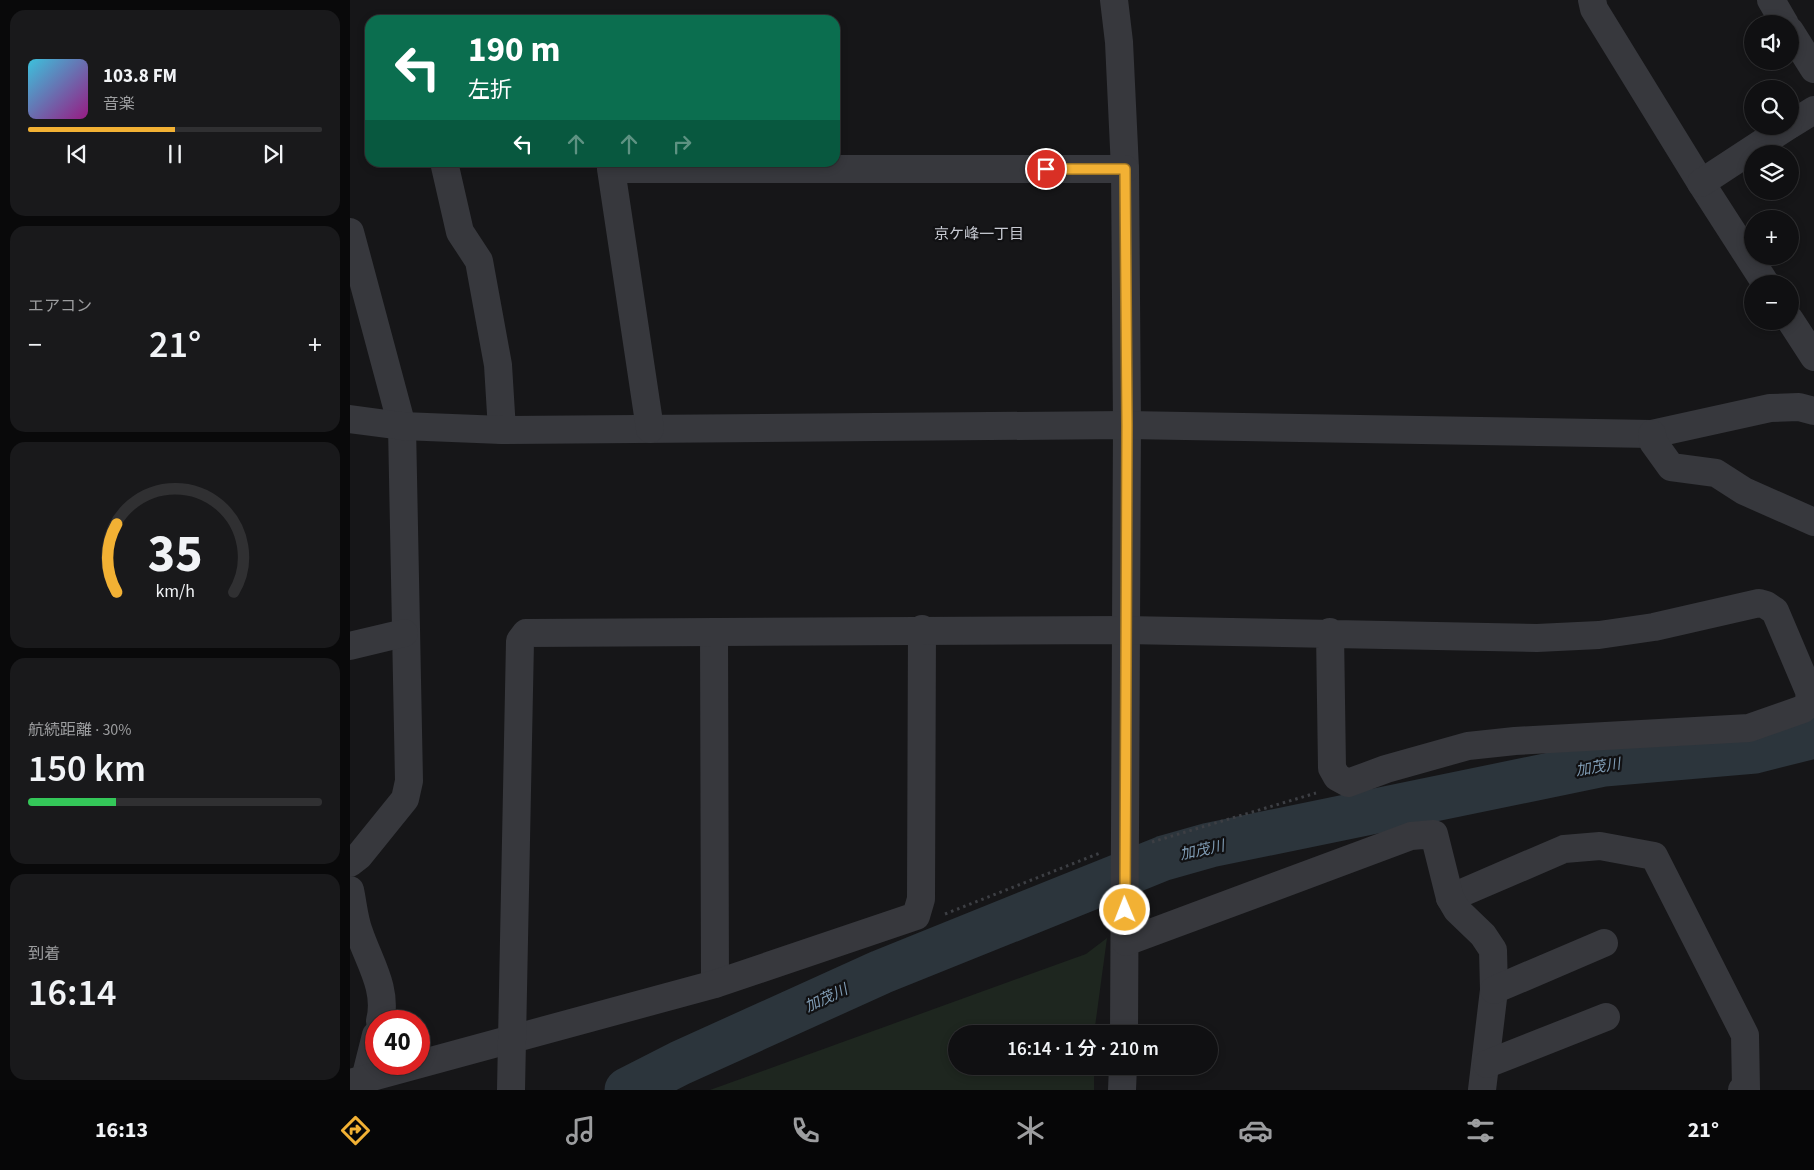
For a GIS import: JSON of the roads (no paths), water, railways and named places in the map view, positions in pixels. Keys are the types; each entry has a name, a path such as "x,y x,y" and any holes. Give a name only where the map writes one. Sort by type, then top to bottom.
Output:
{"street":[{"path":"1114,0 1119,42 1125,169 1127,425 1123,853 1126,942 1124,1025"},
{"path":"1592,0 1594,9 1700,183 1760,275"},
{"path":"1771,0 1780,15"},
{"path":"1799,45 1814,69"},
{"path":"1799,120 1814,110"},
{"path":"1700,183 1775,135"},
{"path":"445,167 460,232 479,261 498,365 502,430"},
{"path":"650,429 611,169 1125,169"},
{"path":"350,232 402,426 404,632 409,781 405,799 360,856 350,863"},
{"path":"1796,330 1814,357"},
{"path":"350,419 402,426 502,430 1127,425 1652,434 1770,408 1799,406 1814,411"},
{"path":"1652,434 1653,442 1671,468 1716,472 1744,491 1814,522"},
{"path":"511,1090 520,641 526,633 922,629 1125,630 1330,632 1537,638 1599,635 1654,627 1759,603 1776,611 1809,691 1810,701 1803,709 1749,728 1573,737 1468,746 1386,769 1348,784 1337,777 1332,768 1330,632"},
{"path":"358,1081 716,984 916,916 922,899 922,629"},
{"path":"350,646 404,632"},
{"path":"714,632 716,984"},
{"path":"1126,942 1411,836 1434,834 1450,898 1457,910 1483,935 1494,950 1494,990 1484,1077"},
{"path":"1450,898 1564,849 1600,846 1654,856 1745,1035 1746,1089 1742,1090"},
{"path":"350,890 358,930 380,985 382,1010"},
{"path":"1494,990 1604,943"},
{"path":"1484,1077 1606,1017"},
{"path":"358,1081 365,1063"},
{"path":"1122,1090 1123,1075"}],"waterway":[{"name":"加茂川","path":"627,1090 680,1063 881,972 1164,858 1210,845 1604,764 1755,751 1814,736"}],"district":[{"name":"京ケ峰一丁目","path":"979,234"}]}
